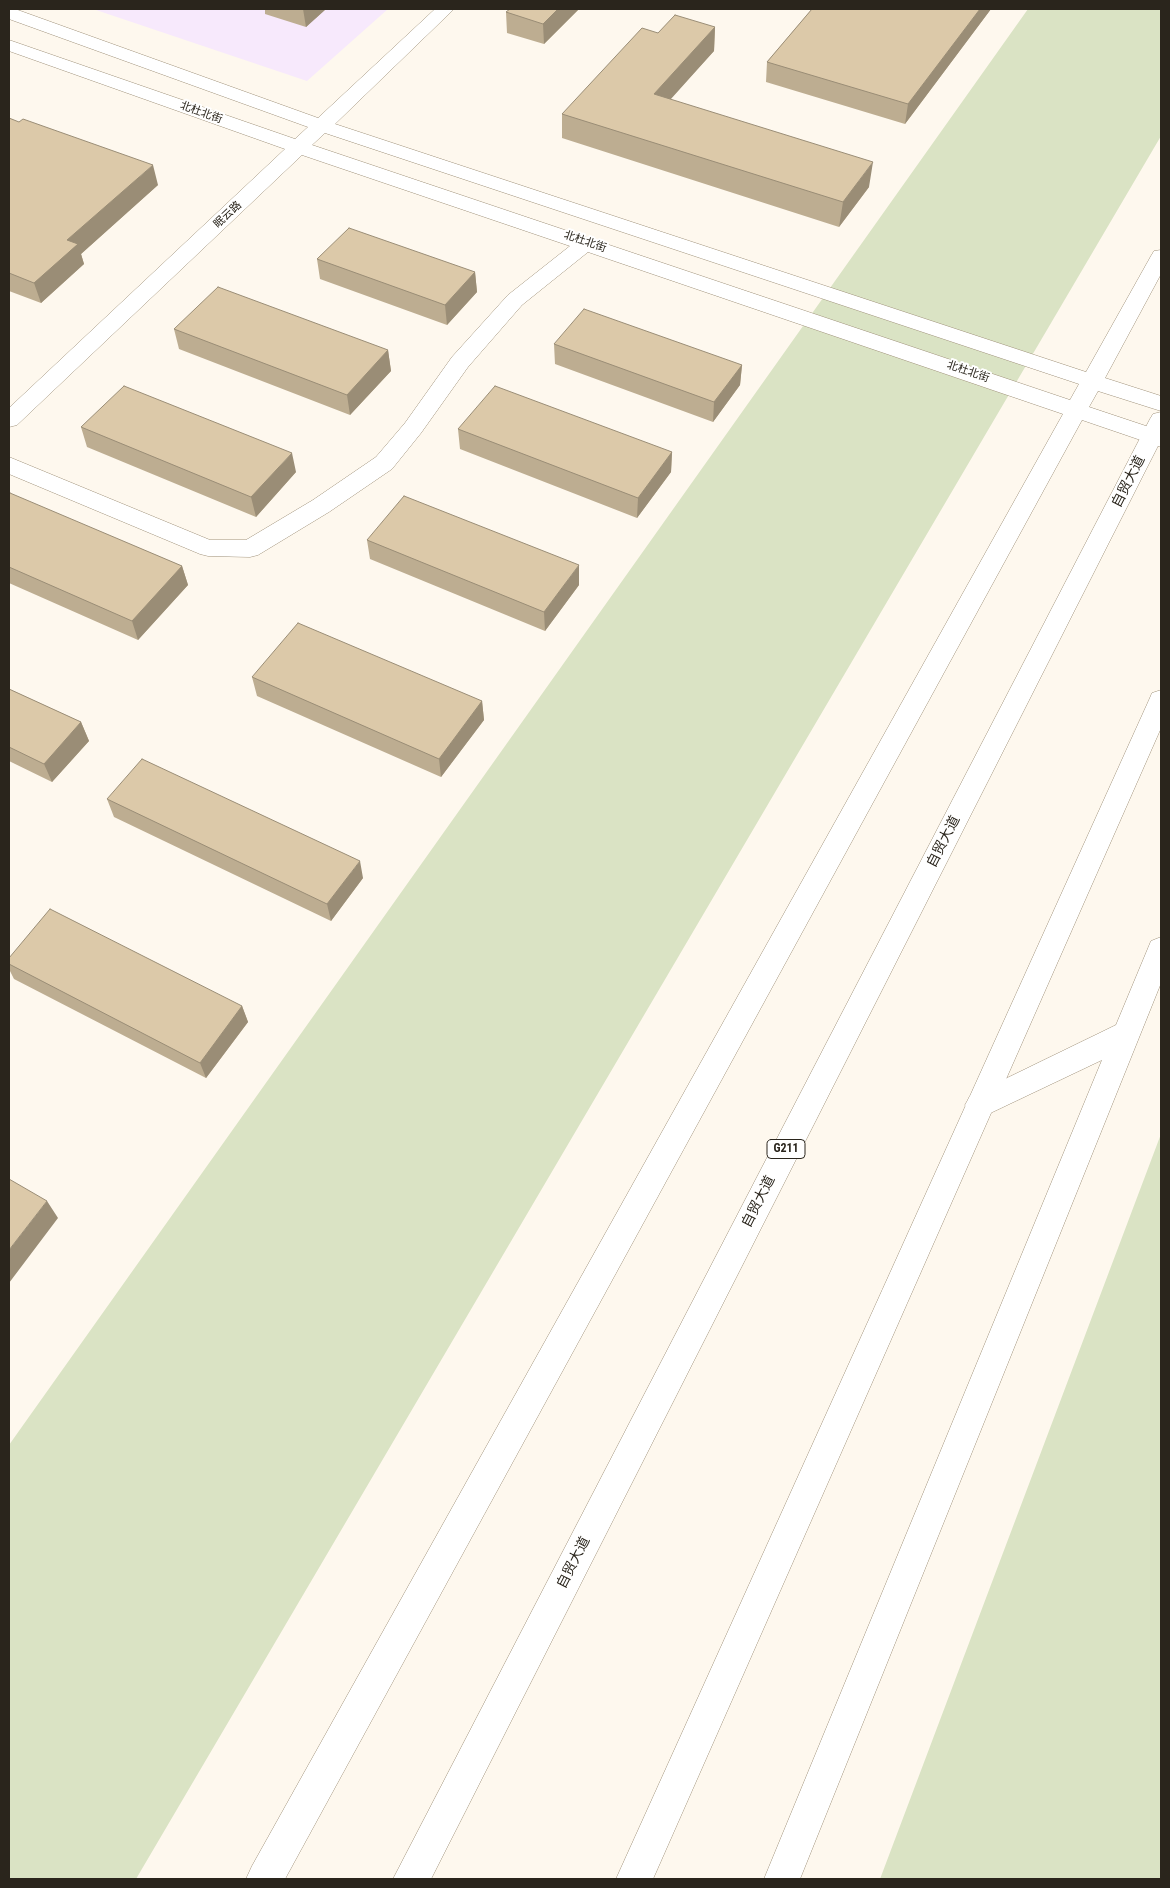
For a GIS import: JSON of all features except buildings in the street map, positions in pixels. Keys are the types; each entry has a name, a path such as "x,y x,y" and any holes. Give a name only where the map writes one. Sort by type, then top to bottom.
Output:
{"main road":[{"name":"眠云路","path":"9,420 445,9"},
{"path":"9,13 323,126 1161,404"},
{"name":"北杜北街","path":"9,45 300,147 1076,409 1158,431"},
{"path":"9,466 208,548 250,548 321,506 384,463 413,428 460,362 515,300 586,242"},
{"path":"266,1879 1161,256"},
{"name":"自贸大道","path":"411,1879 1158,431"},
{"path":"634,1879 1161,700"},
{"path":"782,1879 1161,949"},
{"path":"980,1105 1126,1034"}],"shaded area":[{"path":"93,9 388,9 307,81"}],"green space":[{"path":"1028,9 1161,9 1161,136 136,1879 9,1879 9,1445"},
{"path":"1161,1134 1161,1879 880,1879"}]}
